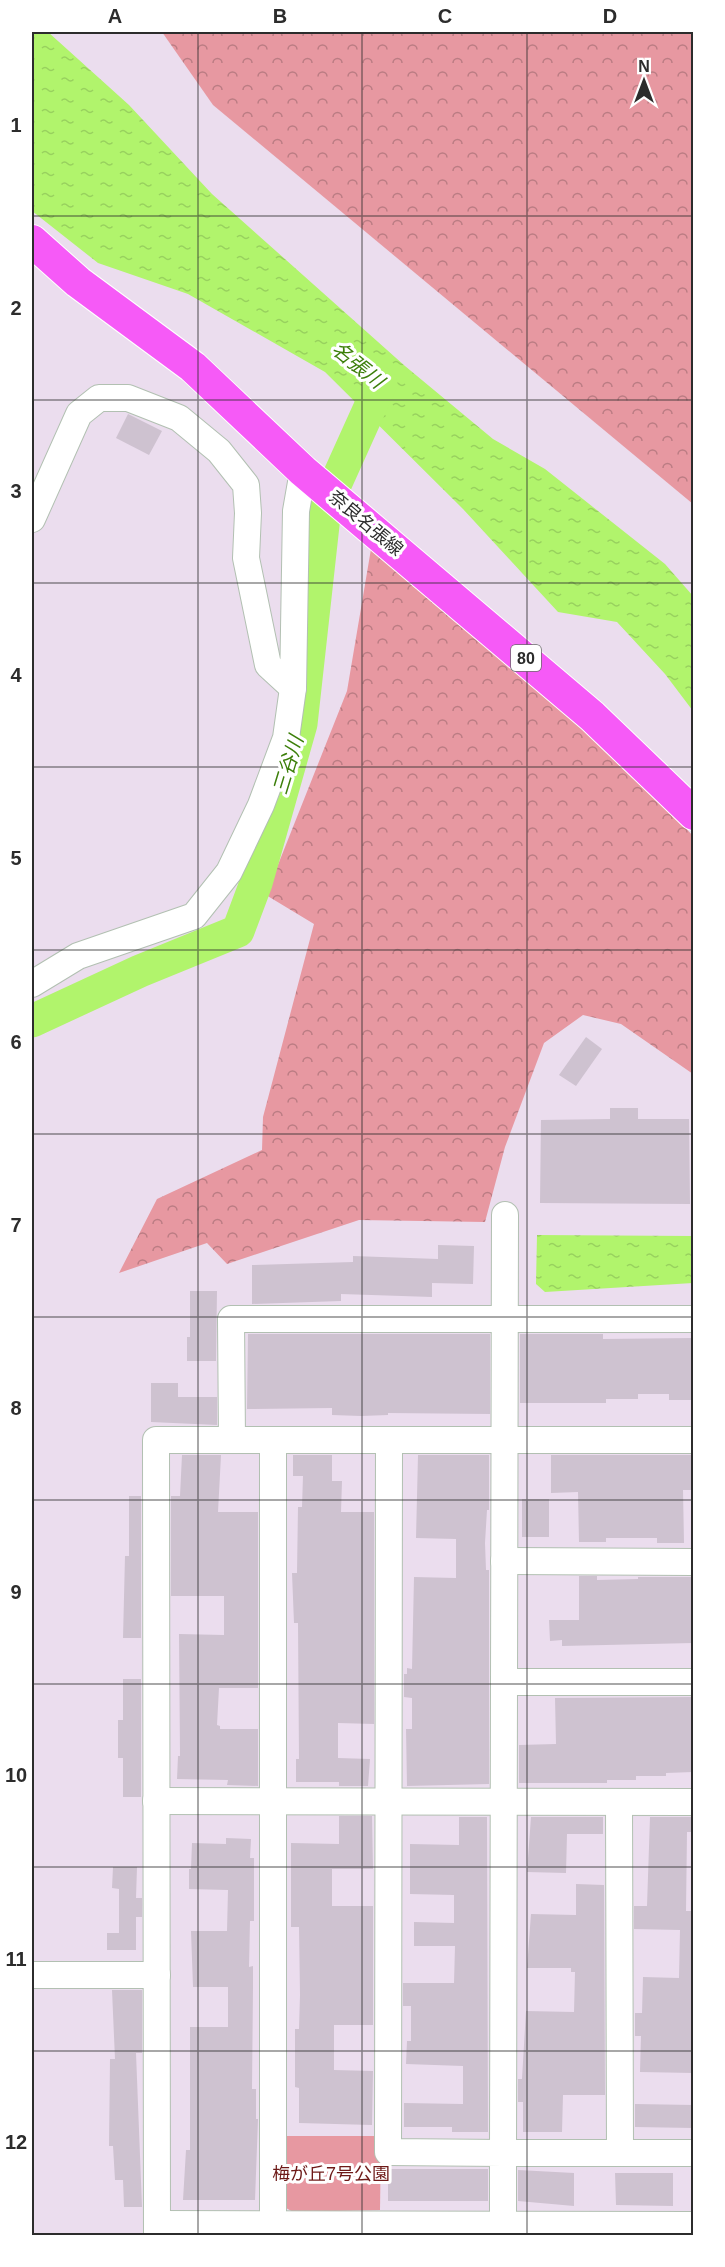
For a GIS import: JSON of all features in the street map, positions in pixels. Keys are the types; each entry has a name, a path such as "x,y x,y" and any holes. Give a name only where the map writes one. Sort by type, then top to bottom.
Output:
{"main road":[{"name":"奈良名張線","path":"32,241 78,282 193,367 310,477 584,708 693,814"}],"street":[{"path":"32,519 79,414 99,398 128,398 178,418 219,451 246,485 248,513 246,558 268,665 293,688"},
{"path":"32,984 78,956 194,916 229,872 261,806 286,738 293,688 296,511 310,477"},
{"path":"503,2225 505,1215"},
{"path":"232,1440 231,1319 693,1319"},
{"path":"693,1440 156,1440 157,2230 693,2225"},
{"path":"273,1440 273,2230"},
{"path":"389,1440 388,2152 693,2152"},
{"path":"504,1561 693,1562"},
{"path":"504,1682 693,1682"},
{"path":"156,1800 693,1802"},
{"path":"619,1802 620,2152"},
{"path":"32,1974 157,1975"}],"green space":[{"path":"162,32 693,32 693,504 213,105"},
{"path":"371,549 556,707 613,749 693,836 693,1074 621,1024 583,1015 544,1043 505,1147 485,1222 359,1220 227,1264 207,1243 119,1273 157,1199 262,1150 263,1117 314,924 266,895 347,691"},
{"name":"梅が丘7号公園","path":"282,2136 381,2136 380,2210 293,2212 281,2205"}],"water":[{"name":"名張川","path":"32,32 48,32 129,105 212,194 405,366 493,439 545,469 665,564 693,596 693,711 665,674 617,622 558,612 463,509 325,372 188,294 98,263 32,211"},
{"path":"537,1235 693,1236 693,1283 545,1292 536,1284"}],"building":[{"path":"128,414 162,431 149,455 116,438"},
{"path":"586,1037 602,1049 576,1086 559,1075"},
{"path":"610,1108 638,1108 638,1119 689,1119 690,1204 540,1203 541,1120 610,1119"},
{"path":"438,1245 474,1246 473,1284 432,1283 432,1297 341,1294 341,1301 252,1304 252,1265 353,1262 353,1256 438,1259"},
{"path":"190,1291 217,1291 216,1361 187,1361 187,1337 190,1337"},
{"path":"248,1334 490,1334 490,1414 388,1413 388,1415 361,1416 332,1415 332,1408 247,1409"},
{"path":"520,1334 603,1334 603,1339 693,1338 693,1400 669,1400 669,1394 638,1394 638,1399 606,1399 606,1403 520,1403"},
{"path":"151,1383 178,1383 178,1397 217,1397 217,1425 151,1422"},
{"path":"182,1455 221,1455 218,1512 258,1512 258,1688 219,1688 217,1725 220,1729 258,1729 258,1786 227,1785 228,1780 177,1779 178,1756 180,1756 179,1634 224,1635 224,1596 171,1596 171,1496 180,1496"},
{"path":"293,1455 332,1455 332,1481 342,1481 341,1512 374,1512 374,1724 338,1723 338,1758 370,1759 368,1786 339,1786 339,1782 296,1782 296,1759 299,1759 298,1623 294,1623 292,1573 297,1573 298,1507 302,1507 303,1476 293,1476"},
{"path":"418,1455 489,1455 489,1510 487,1510 485,1543 486,1570 489,1570 489,1784 407,1786 406,1729 412,1729 412,1698 404,1697 404,1674 407,1674 407,1668 412,1669 414,1577 456,1578 456,1539 416,1538"},
{"path":"551,1455 693,1455 693,1490 683,1490 684,1543 657,1543 657,1538 606,1538 606,1542 579,1542 578,1492 551,1493"},
{"path":"129,1496 141,1496 141,1638 123,1638 125,1556 129,1556"},
{"path":"522,1499 549,1499 549,1537 522,1537"},
{"path":"579,1576 597,1576 597,1580 693,1577 693,1643 562,1646 562,1640 550,1641 549,1620 579,1620"},
{"path":"123,1679 141,1679 141,1797 123,1797 123,1758 118,1758 118,1720 123,1720"},
{"path":"693,1697 693,1772 666,1773 666,1776 636,1776 636,1780 607,1780 607,1783 519,1783 519,1745 556,1744 555,1698"},
{"path":"339,1816 372,1816 373,1869 332,1869 332,1906 373,1906 373,2025 334,2025 334,2070 373,2071 372,2125 299,2123 299,2088 295,2087 295,2029 299,2029 300,1995 299,1927 291,1927 291,1843 339,1844"},
{"path":"459,1817 487,1817 488,2132 452,2132 452,2127 404,2127 404,2103 463,2104 463,2066 406,2064 407,2041 411,2041 411,2006 403,2006 403,1983 454,1983 455,1946 414,1946 414,1922 454,1923 454,1895 410,1894 410,1844 459,1845"},
{"path":"531,1817 603,1817 603,1834 567,1834 566,1873 527,1872"},
{"path":"650,1817 693,1817 693,1832 687,1832 686,1911 693,1911 693,2073 640,2072 641,2036 635,2036 635,2013 642,2013 643,1977 679,1978 680,1930 634,1929 634,1906 647,1906"},
{"path":"226,1838 251,1839 250,1858 254,1858 254,1921 250,1921 249,1967 253,1966 252,2089 256,2089 256,2119 258,2119 255,2200 183,2200 186,2150 190,2150 190,2027 228,2027 228,1987 193,1987 191,1931 227,1931 228,1890 189,1889 192,1843 226,1844"},
{"path":"113,1867 137,1867 136,1898 142,1898 142,1917 136,1917 136,1950 107,1950 107,1933 119,1933 119,1889 112,1888"},
{"path":"576,1884 604,1885 605,2095 563,2095 562,2132 523,2132 523,2102 518,2102 518,2079 522,2079 526,2011 574,2012 575,1972 571,1972 571,1968 527,1968 531,1914 576,1915"},
{"path":"112,1990 142,1990 142,2053 136,2053 142,2207 124,2207 123,2180 115,2180 113,2146 109,2146 110,2059 115,2059"},
{"path":"635,2104 693,2105 693,2128 635,2127"},
{"path":"388,2169 488,2169 488,2201 388,2201"},
{"path":"518,2170 574,2173 574,2206 518,2201"},
{"path":"615,2173 673,2173 673,2206 616,2205"}],"waterway":[{"name":"三谷川","path":"32,1021 140,971 238,931 256,883 301,724 325,507 381,383"}]}
